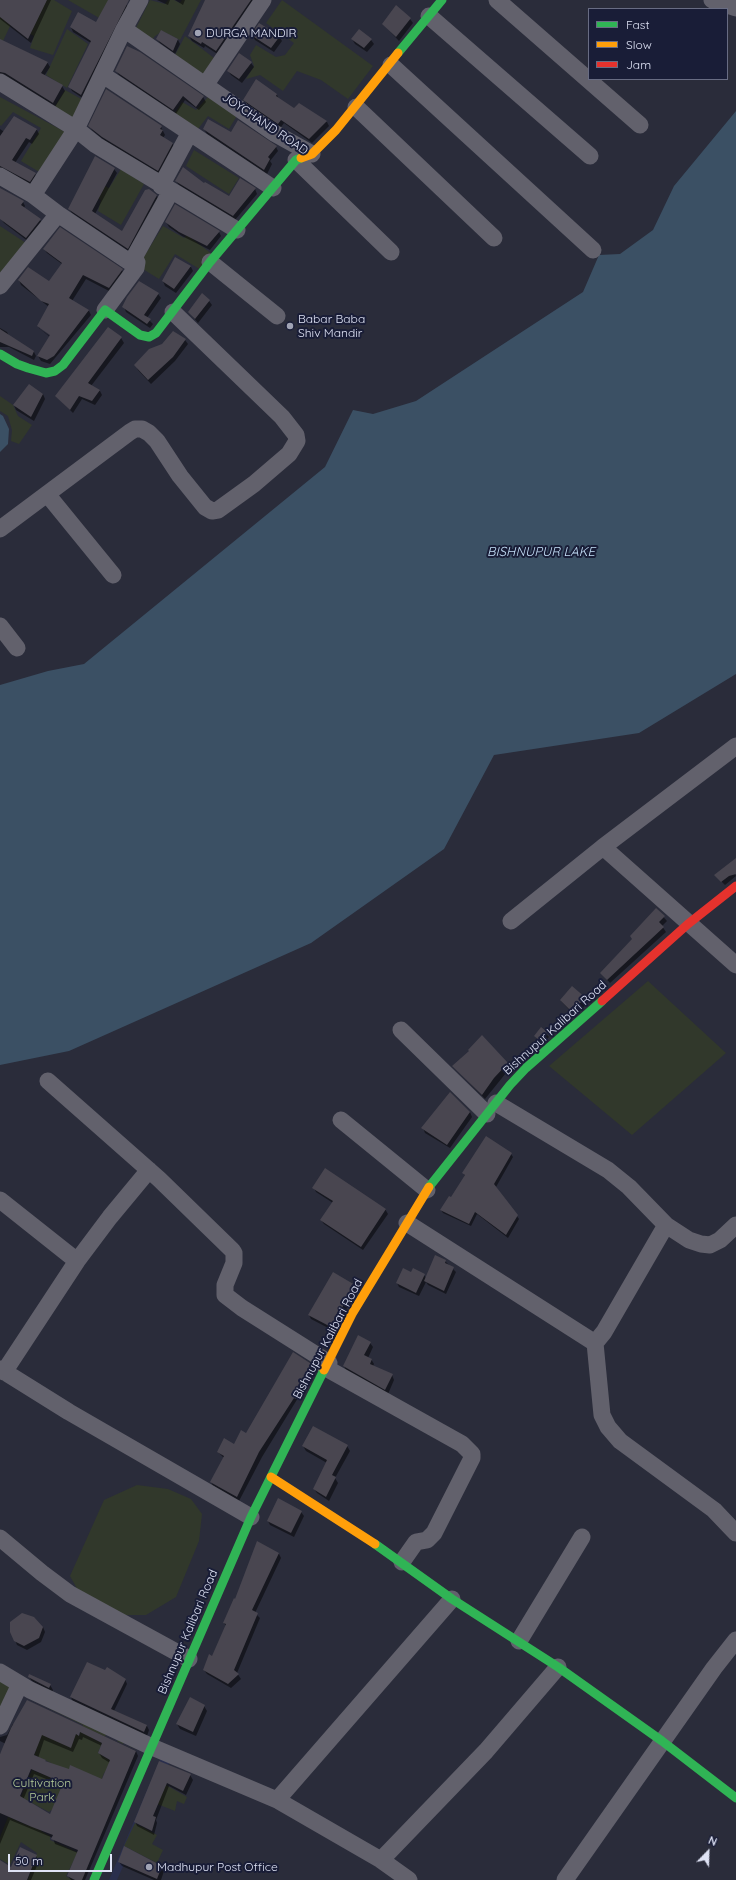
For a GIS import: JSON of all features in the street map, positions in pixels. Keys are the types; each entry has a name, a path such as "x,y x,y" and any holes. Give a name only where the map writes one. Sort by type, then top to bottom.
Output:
{"street":[{"path":"33,195 76,129 124,29 140,0"},
{"path":"206,84 263,0"},
{"path":"312,154 356,107 442,0"},
{"path":"497,0 588,80"},
{"path":"715,4 736,8"},
{"path":"429,16 590,156"},
{"name":"JOYCHAND ROAD","path":"124,29 206,84 274,133 312,154"},
{"path":"391,65 593,250"},
{"path":"103,75 272,188"},
{"path":"589,80 640,125"},
{"path":"0,82 76,129 96,145 237,230"},
{"path":"356,107 494,238"},
{"path":"134,262 190,134"},
{"name":"JOYCHAND ROAD","path":"105,310 140,335 149,337 156,333 210,262 296,160 312,154"},
{"path":"296,160 391,252"},
{"path":"0,176 33,195 58,214 134,262 136,268 63,365 55,371 46,373 28,368 17,364 0,354"},
{"path":"0,286 58,214"},
{"path":"210,262 277,316"},
{"path":"0,529 130,432 142,429 149,432 157,441 180,476 205,507 212,511 218,510 254,484 295,447 297,441 296,436 282,416 173,312"},
{"path":"47,494 113,575"},
{"path":"0,626 17,648"},
{"path":"511,921 603,847 736,746"},
{"path":"603,847 736,966"},
{"name":"Bishnupur Kalibari Road","path":"94,1880 251,1517 352,1314 427,1190 491,1108 526,1068 688,924 736,886"},
{"path":"401,1030 491,1108 608,1170 629,1188 666,1225 689,1240 710,1245 720,1240 736,1225"},
{"path":"48,1081 150,1170 234,1253 232,1270 225,1285 225,1295 327,1365 462,1444 472,1454 472,1458 434,1533 427,1540 416,1542 402,1562"},
{"path":"341,1120 427,1190"},
{"path":"150,1170 110,1217 77,1261 2,1371 69,1412 251,1517"},
{"path":"0,1200 77,1261"},
{"path":"407,1223 595,1343"},
{"path":"666,1225 604,1332 595,1343 602,1415 608,1427 620,1441 714,1510 736,1533"},
{"path":"271,1477 402,1562 452,1599 558,1667 662,1741 736,1798"},
{"path":"519,1641 582,1536"},
{"path":"0,1538 70,1594 189,1659"},
{"path":"277,1800 452,1599"},
{"path":"565,1880 662,1741 736,1640"},
{"path":"381,1860 455,1785 558,1667"},
{"path":"0,1672 20,1684 152,1747 277,1800 381,1860 409,1880"},
{"path":"0,1726 20,1684"}],"shaded area":[{"path":"163,1753 172,1757 117,1880 109,1880"}],"green space":[{"path":"0,0 54,0 72,11 53,55 30,48 34,36 11,24 3,41 0,40"},
{"path":"68,0 110,0 101,19"},
{"path":"150,0 165,4 168,0 174,0 180,3 182,0 201,0 180,40 162,31 154,37 149,47 132,36"},
{"path":"282,0 373,66 348,99 321,80 297,71 283,91 260,75 246,79 254,66 250,55 256,45 276,57 285,55 294,43 266,23"},
{"path":"67,29 88,44 67,88 46,75"},
{"path":"185,36 218,61 205,80 173,59"},
{"path":"65,90 85,101 75,121 54,108"},
{"path":"0,97 69,134 46,176 21,161 41,128 13,112 1,126"},
{"path":"208,97 238,114 229,129 208,116 198,129 170,121 182,102 196,110"},
{"path":"194,150 239,178 229,194 186,166"},
{"path":"121,169 144,184 121,225 98,211 101,200 82,187 88,178 109,188"},
{"path":"0,226 29,245 0,283"},
{"path":"163,226 184,238 187,235 216,257 206,273 175,254 159,279 138,266"},
{"path":"0,396 13,405 18,416 32,425 19,444 11,441 12,430 8,416 0,411"},
{"path":"648,981 726,1053 632,1135 549,1066"},
{"path":"137,1485 168,1489 191,1499 202,1514 199,1541 176,1597 146,1615 114,1615 80,1594 70,1576 104,1500"},
{"path":"0,1678 19,1686 0,1717"},
{"name":"Cultivation Park","path":"26,1697 142,1743 139,1750 129,1746 130,1743 125,1740 123,1744 117,1741 118,1739 106,1734 105,1737 95,1733 93,1739 102,1743 98,1753 114,1763 104,1773 96,1795 63,1813 51,1810 49,1812 21,1797 32,1770 54,1779 56,1774 51,1763 34,1755 36,1751 18,1723 70,1747 76,1734 79,1736 83,1725"},
{"path":"166,1785 187,1797 184,1804 177,1801 175,1811 152,1802"},
{"path":"8,1817 29,1826 34,1821 45,1826 41,1831 50,1836 50,1840 92,1859 77,1854 66,1876 72,1880 28,1880 37,1853 21,1842 10,1865 0,1859 0,1837"},
{"path":"135,1823 157,1835 152,1844 163,1850 157,1863 124,1846"}],"water":[{"name":"BISHNUPUR LAKE","path":"736,111 736,674 639,733 494,755 444,849 311,943 69,1051 0,1065 0,685 48,671 84,664 325,467 353,410 373,414 416,401 583,292 599,255 620,254 653,230 674,186"},
{"path":"0,414 3,416 9,429 8,444 0,452"}],"building":[{"path":"0,0 47,0 28,39 0,17"},
{"path":"108,0 129,0 81,95 68,87 91,41 70,27 78,12 96,22"},
{"path":"205,0 251,0 216,51 202,42 201,44 188,36"},
{"path":"396,5 411,18 396,37 382,24"},
{"path":"259,23 280,36 271,48 251,35"},
{"path":"359,29 372,39 364,48 351,39"},
{"path":"161,30 178,39 173,51 156,39"},
{"path":"0,39 48,62 41,73 63,85 53,103 5,73 0,72"},
{"path":"127,46 140,52 204,96 196,107 183,96 173,110 115,71"},
{"path":"239,53 252,62 239,79 227,71"},
{"path":"256,79 277,94 276,96 294,108 299,103 327,121 309,139 281,120 278,124 243,100"},
{"path":"106,89 162,126 160,129 163,130 160,135 173,143 158,171 102,137 88,126"},
{"path":"14,116 37,129 30,140 26,138 12,160 36,173 30,182 0,166 0,136"},
{"path":"208,119 231,132 238,120 277,146 268,157 270,159 264,170 203,129"},
{"path":"95,156 115,168 92,211 122,231 145,190 149,189 157,195 128,249 68,209"},
{"path":"183,167 204,183 205,182 229,196 240,178 256,188 233,216 175,181"},
{"path":"0,188 24,201 21,205 41,219 26,238 0,219"},
{"path":"175,204 220,231 207,246 179,232 165,222"},
{"path":"60,227 123,269 109,288 83,275 69,298 89,310 54,356 47,360 37,356 50,335 37,326 49,304 41,301 18,280 28,267 49,281 62,263 43,249"},
{"path":"175,257 191,266 174,289 162,281"},
{"path":"139,281 159,293 144,315 151,319 147,324 122,307 127,297"},
{"path":"202,293 210,300 195,319 188,312"},
{"path":"108,327 122,337 88,383 100,390 92,401 79,396 70,410 55,396"},
{"path":"0,329 34,351 32,356 0,342"},
{"path":"173,331 186,339 173,357 148,380 134,365 149,349 162,344"},
{"path":"29,384 43,394 31,417 13,405"},
{"path":"736,858 736,874 729,876 721,882 714,875"},
{"path":"656,908 665,916 659,922 664,927 607,980 600,973 632,939 630,936"},
{"path":"572,986 586,998 571,1011 560,1000"},
{"path":"541,1027 547,1032 539,1040 534,1036"},
{"path":"482,1035 508,1063 494,1078 482,1095 452,1066 469,1051 468,1050"},
{"path":"450,1092 470,1112 447,1145 421,1128"},
{"path":"486,1136 512,1153 494,1184 518,1215 506,1235 475,1212 469,1224 440,1210 449,1196 451,1197 465,1175 462,1173"},
{"path":"325,1168 386,1209 361,1247 320,1220 333,1201 312,1188"},
{"path":"435,1255 446,1260 445,1263 454,1267 444,1291 424,1281"},
{"path":"403,1268 411,1272 413,1268 425,1274 416,1293 396,1283"},
{"path":"333,1272 355,1285 331,1327 308,1315"},
{"path":"358,1335 371,1342 364,1355 372,1359 370,1364 393,1374 385,1390 343,1366"},
{"path":"293,1352 313,1365 296,1399 294,1398 259,1452 237,1497 210,1482 224,1456 217,1452 224,1438 234,1444 241,1430 246,1433"},
{"path":"313,1426 348,1445 332,1475 336,1477 326,1497 313,1489 327,1460 302,1446"},
{"path":"278,1498 302,1511 291,1533 267,1521"},
{"path":"257,1541 279,1553 252,1610 258,1613 234,1670 239,1674 228,1684 203,1670 209,1654 212,1656 226,1624 223,1623 234,1598 235,1599"},
{"path":"22,1613 34,1617 43,1627 39,1638 24,1646 14,1641 10,1632 10,1622"},
{"path":"87,1662 105,1670 107,1667 126,1679 111,1709 147,1725 144,1732 70,1697"},
{"path":"29,1674 51,1684 49,1688 28,1677"},
{"path":"190,1697 205,1705 193,1732 176,1724"},
{"path":"27,1700 136,1751 82,1880 75,1880 67,1876 78,1850 51,1839 53,1835 0,1813 0,1754 11,1728","holes":["80,1732 102,1743 98,1753 110,1760 102,1779 70,1765 69,1769 45,1761 46,1760 34,1755 42,1735 71,1748 76,1734 79,1736","31,1769 63,1783 50,1814 20,1796"]},
{"path":"159,1761 191,1774 183,1791 167,1783 153,1816 156,1817 152,1831 134,1822"},
{"path":"124,1846 162,1866 157,1879 118,1862"},
{"path":"20,1847 37,1855 27,1880 0,1880 0,1860 11,1867"}],"traffic: fast":[{"path":"398,53 442,0"},
{"path":"0,354 17,364 28,368 46,373 55,371 63,365 105,310 140,335 149,337 156,333 210,262 296,160 301,158"},
{"path":"429,1187 510,1085 526,1068 602,1001"},
{"path":"94,1880 251,1517 324,1370"},
{"path":"375,1544 452,1599 558,1667 662,1741 736,1798"}],"traffic: slow":[{"path":"301,158 312,154 336,130 398,53"},
{"path":"324,1370 352,1314 429,1187"},
{"path":"271,1477 375,1544"}],"traffic: jam":[{"path":"602,1001 688,924 736,886"}],"place":[{"name":"DURGA MANDIR","path":"198,33"},
{"name":"Babar Baba Shiv Mandir","path":"290,326"},
{"name":"Madhupur Post Office","path":"149,1867"}]}
